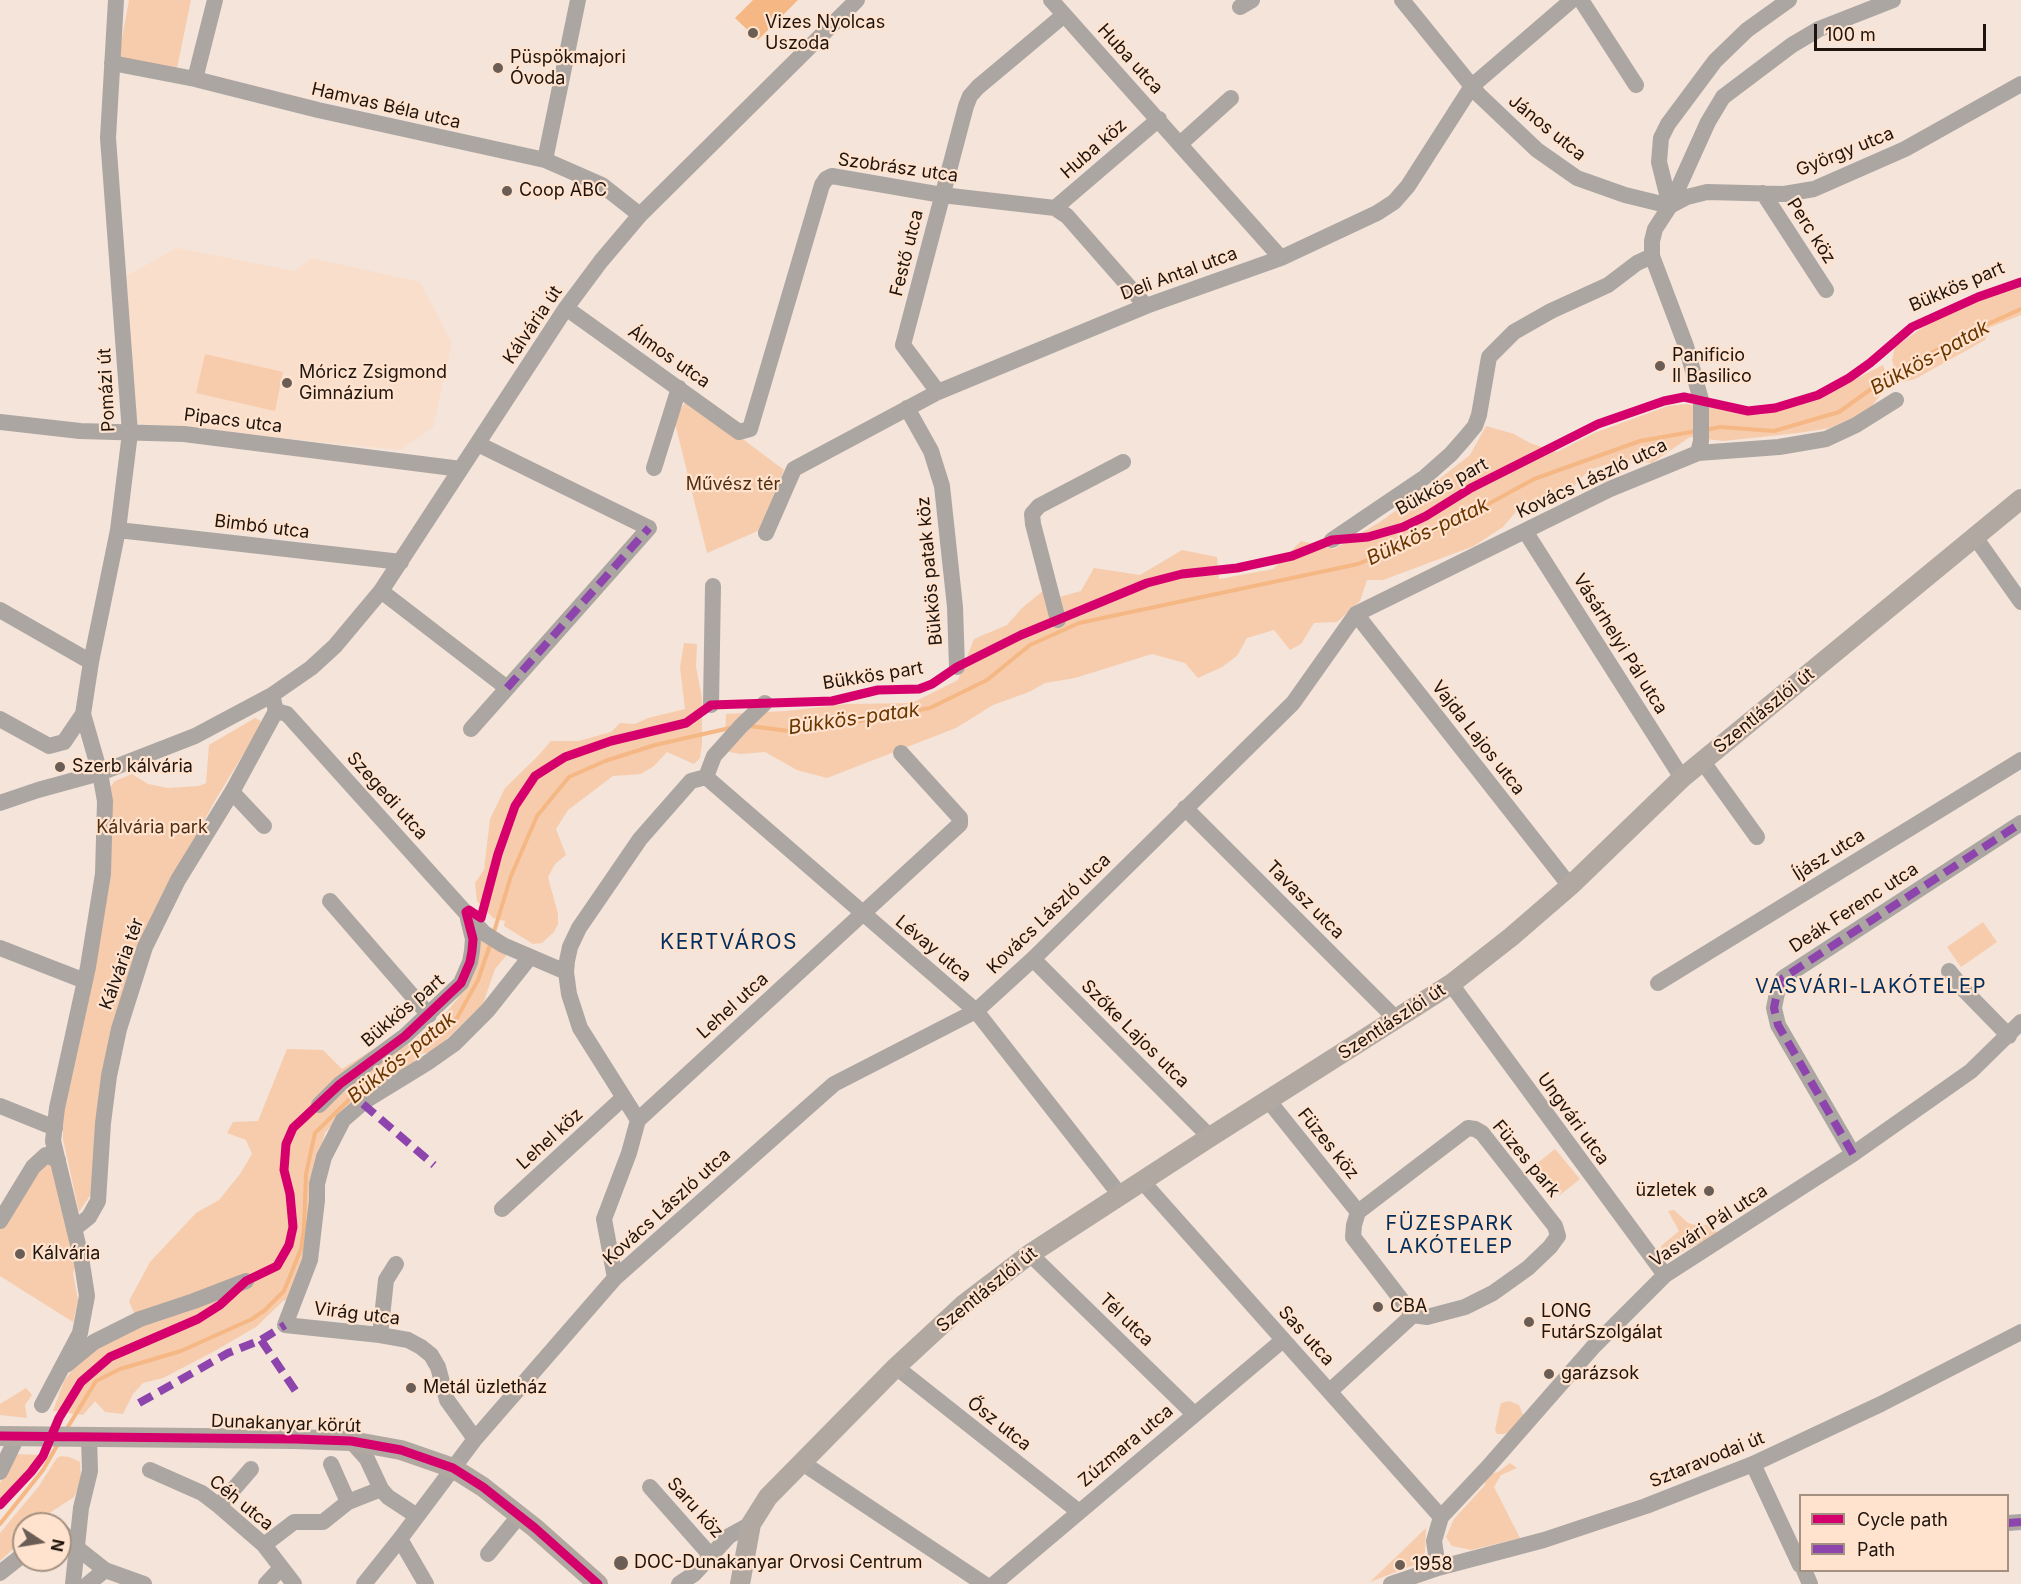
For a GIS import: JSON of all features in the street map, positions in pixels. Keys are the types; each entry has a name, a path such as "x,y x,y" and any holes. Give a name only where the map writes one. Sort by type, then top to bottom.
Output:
{"main road":[{"name":"Szentlászlói út","path":"740,1584 751,1524 768,1497 896,1367 963,1305 1030,1254 1142,1180 1451,984 1511,937 1570,886 1682,778 2021,499"},
{"name":"Dunakanyar körút","path":"9,1436 296,1439 351,1442 401,1450 453,1468 483,1487 598,1584"}],"street":[{"name":"Pomázi út","path":"100,773 83,714 90,662 118,530 130,433 108,138 117,0"},
{"path":"195,79 215,0"},
{"path":"545,160 578,0"},
{"name":"Kálvária út","path":"0,803 100,773 274,703 335,646 381,591 566,308 601,261 640,215 857,0"},
{"name":"Huba utca","path":"1051,0 1281,258"},
{"name":"János utca","path":"1402,0 1490,107 1522,138 1577,178 1625,195 1670,206"},
{"name":"Deli Antal utca","path":"766,533 794,469 907,408 938,392 1146,306 1281,258 1377,213 1394,202 1408,186 1472,86 1572,0"},
{"path":"1581,0 1636,85"},
{"path":"1670,206 1659,162 1661,138 1668,124 1715,61 1747,30 1789,0"},
{"path":"1893,0 1819,29 1792,45 1723,97 1708,122 1670,206 1655,229 1652,256 1686,346 1701,400 1700,447 1779,447 1826,439 1856,425 1896,400"},
{"name":"Festő utca","path":"938,392 903,345 970,96 1064,15"},
{"name":"Hamvas Béla utca","path":"112,63 195,79 318,111 545,160 602,185 640,215"},
{"name":"György utca","path":"1670,206 1699,193 1739,191 1798,193 1814,189 1905,149 2021,84"},
{"path":"1180,144 1231,98"},
{"name":"Huba köz","path":"1055,208 1159,119"},
{"name":"Szobrász utca","path":"750,429 826,178 832,176 942,195 1055,208"},
{"name":"Perc köz","path":"1763,193 1826,290"},
{"path":"1055,208 1067,216 1146,306"},
{"path":"1332,540 1349,531 1425,477 1458,446 1475,426 1479,415 1489,357 1514,332 1551,311 1608,285 1637,262 1652,256"},
{"name":"Álmos utca","path":"566,308 739,432 750,429"},
{"path":"654,468 679,388"},
{"name":"Bükkös patak köz","path":"907,408 931,451 942,486 955,607 957,667"},
{"name":"Pipacs utca","path":"0,422 80,431 184,434 461,469"},
{"path":"471,729 649,528 478,444"},
{"name":"Kovács László utca","path":"364,1584 475,1440 615,1278 834,1084 976,1011 1033,959 1293,703 1356,614 1700,447"},
{"path":"1058,620 1032,514 1039,506 1123,462"},
{"name":"Bimbó utca","path":"118,530 401,562"},
{"name":"Vásárhelyi Pál utca","path":"1525,531 1682,778"},
{"path":"1975,537 2021,602"},
{"path":"711,705 713,586"},
{"path":"381,591 507,688"},
{"path":"0,610 90,662"},
{"name":"Vajda Lajos utca","path":"1356,614 1570,886"},
{"name":"Kálvária tér","path":"74,1229 89,1217 98,1201 103,1123 109,1076 119,1029 145,947 178,880 232,792 274,703"},
{"name":"Szegedi utca","path":"274,703 287,714 484,933 492,940 566,972"},
{"path":"615,1278 604,1219 629,1153 638,1120 580,1028 569,994 566,972 570,947 579,928 640,839 691,781 706,777 714,756 765,704"},
{"path":"0,719 48,746 56,746 64,742 83,714"},
{"name":"Lehel utca","path":"638,1120 960,824 960,818 901,753"},
{"name":"Íjász utca","path":"1658,983 2021,760"},
{"path":"1703,762 1757,837"},
{"name":"Kálvária tér","path":"42,1405 80,1333 87,1296 81,1257 53,1141 57,1108 85,981 103,874 105,801 100,773"},
{"name":"Lévay utca","path":"706,777 976,1011 1120,1195"},
{"path":"232,792 264,826"},
{"name":"Tavasz utca","path":"1185,808 1396,1020"},
{"name":"Deák Ferenc utca","path":"1853,1154 1778,1025 1774,1008 1783,978 2021,823"},
{"path":"330,901 429,1015"},
{"name":"Bükkös part","path":"319,1105 340,1084 405,1036 461,983 470,962 473,939 466,912"},
{"path":"0,948 85,981"},
{"name":"Virág utca","path":"475,1440 447,1400 438,1367 431,1354 408,1341 380,1335 285,1325 310,1260 317,1184 324,1157 344,1120 365,1101 454,1044 488,1010 530,957"},
{"name":"Szőke Lajos utca","path":"1033,959 1210,1137"},
{"path":"1949,971 1965,991 2009,1036"},
{"name":"Ungvári utca","path":"1451,984 1665,1275"},
{"name":"Vasvári Pál utca","path":"1441,1517 1594,1346 1665,1275 1853,1154 1971,1071 2021,1023"},
{"name":"Lehel köz","path":"502,1209 623,1098"},
{"name":"Füzes köz","path":"1268,1100 1358,1212"},
{"path":"0,1106 55,1128"},
{"name":"Füzes park","path":"1358,1212 1468,1128 1482,1133 1556,1226 1558,1236 1550,1248 1528,1268 1493,1293 1465,1307 1427,1317 1413,1315"},
{"path":"0,1221 33,1167 46,1155 58,1160"},
{"name":"Sas utca","path":"1142,1180 1441,1517"},
{"path":"1330,1391 1413,1315 1353,1238 1358,1212"},
{"name":"Tél utca","path":"1030,1254 1194,1414"},
{"path":"380,1335 386,1280 396,1264"},
{"path":"62,1369 94,1342 140,1319 246,1281"},
{"name":"Sztaravodai út","path":"1391,1584 1438,1568 1544,1540 1646,1506 1753,1464 1881,1404 2021,1332"},
{"name":"Zúzmara utca","path":"994,1584 1283,1340"},
{"name":"Ősz utca","path":"896,1367 1078,1511"},
{"path":"0,1472 9,1436"},
{"path":"73,1584 81,1508 90,1471 87,1437"},
{"path":"351,1442 367,1459 381,1489 388,1497 417,1516"},
{"path":"801,1462 984,1584"},
{"path":"331,1464 348,1502"},
{"path":"1753,1464 1799,1561"},
{"path":"219,1506 251,1469"},
{"name":"Céh utca","path":"150,1470 173,1471 219,1506 264,1545 294,1584"},
{"name":"Saru köz","path":"650,1487 711,1556"},
{"path":"264,1545 294,1522 323,1522 348,1502 381,1489"},
{"path":"72,1517 81,1508"},
{"path":"488,1554 519,1516"},
{"path":"1438,1568 1434,1541 1441,1517"},
{"name":"Szentlászlói út","path":"679,1584 694,1574 729,1536 751,1524"},
{"path":"400,1539 426,1584"},
{"path":"72,1542 105,1570 144,1584"},
{"path":"0,1573 12,1564"},
{"path":"266,1584 281,1568"},
{"path":"88,1584 105,1570"}],"shaded area":[{"path":"753,0 798,0 758,40 735,18"},
{"name":"Móricz Zsigmond Gimnázium","path":"177,248 294,271 312,258 420,282 452,343 433,427 400,450 135,423 124,277"}],"green space":[{"path":"129,0 191,0 176,73 118,60"},
{"path":"2021,286 2021,315 1988,328 1985,340 1915,379 1903,382 1897,377 1892,360 1895,347 1932,321 1977,300"},
{"path":"205,354 283,372 275,411 196,393"},
{"path":"1883,365 1889,384 1868,411 1830,428 1798,433 1723,441 1690,437 1652,463 1624,459 1589,470 1574,486 1520,507 1503,527 1474,546 1383,580 1367,580 1360,601 1337,622 1314,623 1301,644 1290,650 1274,630 1247,638 1237,656 1222,667 1198,678 1185,663 1152,654 1075,678 1045,683 1029,692 993,705 956,728 827,778 797,770 765,752 740,754 725,751 726,714 786,711 847,704 912,703 958,680 974,639 1007,625 1022,608 1044,590 1059,597 1081,591 1094,568 1140,575 1182,550 1217,557 1219,579 1273,569 1301,541 1334,549 1380,522 1470,455 1486,426 1514,434 1530,443 1557,452 1594,433 1668,406 1687,404 1760,415 1830,392"},
{"name":"Művész tér","path":"688,398 784,470 760,530 707,553 674,419"},
{"path":"684,643 697,644 696,667 702,698 700,758 694,764 667,752 654,766 641,774 613,776 568,810 556,829 566,855 555,864 548,877 558,914 558,924 554,932 542,943 533,944 504,926 505,921 493,918 477,901 475,883 484,870 490,819 505,788 551,741 579,741 611,732 620,723 635,724 648,718 685,709 680,667"},
{"name":"Kálvária park","path":"255,718 261,721 259,728 213,804 140,941 91,1194 79,1212 63,1139 63,1110 109,789 115,781 132,774 148,784 168,788 199,786 206,783 209,745"},
{"path":"1983,922 1997,942 1961,967 1947,947"},
{"path":"473,930 504,949 506,956 495,969 483,1004 433,1052 419,1054 411,1066 389,1079 367,1086 356,1107 343,1112 325,1133 315,1170 301,1294 283,1301 256,1327 213,1352 163,1378 143,1383 133,1394 123,1414 105,1412 95,1401 83,1415 53,1411 64,1381 81,1359 139,1325 129,1301 150,1262 196,1213 219,1200 240,1174 252,1154 246,1140 227,1133 233,1122 258,1121 287,1049 323,1050 342,1069 380,1045 404,1047 439,1021 459,997 478,962"},
{"path":"1555,1149 1580,1179 1560,1195 1535,1165"},
{"path":"41,1162 51,1163 76,1264 73,1273 78,1300 73,1322 0,1276 0,1228"},
{"path":"1674,1210 1688,1223 1699,1226 1710,1224 1716,1228 1716,1235 1665,1260 1661,1246 1679,1231 1668,1211"},
{"path":"26,1388 32,1395 25,1405 27,1418 0,1415 0,1404"},
{"path":"1509,1401 1519,1405 1523,1415 1513,1431 1497,1434 1495,1430 1501,1403"},
{"path":"16,1454 40,1455 30,1471 0,1500 0,1483"},
{"path":"69,1457 80,1462 81,1481 74,1497 51,1512 17,1512 39,1486 57,1458"},
{"path":"1510,1463 1517,1468 1501,1475 1494,1487 1520,1538 1471,1550 1452,1546 1446,1537 1454,1519 1485,1485 1485,1476 1498,1472"},
{"path":"12,1519 12,1550 0,1561 0,1533"},
{"path":"1426,1528 1425,1552 1419,1563 1370,1582"}],"waterway":[{"name":"Bükkös-patak","path":"1705,430 1720,427 1774,431 1839,412 1892,374 1970,332 2021,309"},
{"name":"Bükkös-patak","path":"750,726 789,731 930,708 987,680 1030,645 1079,623 1358,564 1461,519 1534,479 1640,441 1697,431"},
{"name":"Bükkös-patak","path":"493,935 511,876 537,816 569,777 605,761 655,745 730,728"},
{"name":"Bükkös-patak","path":"66,1430 96,1381 120,1369 181,1351 252,1319 284,1291 301,1249 306,1174 315,1133 367,1082 457,1018 478,980 491,942"},
{"name":"Bükkös-patak","path":"0,1524 43,1470 58,1444"}],"marked path":[{"path":"507,688 649,528"},
{"path":"1853,1154 1778,1025 1774,1008 1783,978 2021,823"},
{"path":"363,1104 434,1165"},
{"path":"139,1403 228,1353 261,1340 285,1325"},
{"path":"261,1340 297,1393"},
{"path":"2009,1523 2021,1522"}],"cycle path":[{"path":"0,1505 43,1456 59,1418 81,1382 110,1357 198,1319 220,1305 246,1281 277,1266 289,1245 293,1227 290,1194 284,1170 286,1144 293,1128 340,1084 405,1036 461,983 470,962 473,939 466,912 469,910 481,918 498,854 515,806 535,776 565,757 611,741 686,723 711,705 832,701 878,690 919,689 1021,635 1147,583 1182,574 1237,568 1292,556 1332,540 1368,537 1403,527 1426,516 1471,488 1598,424 1664,401 1684,397 1748,411 1775,408 1818,395 1870,363 1912,327 1978,297 2021,282"},
{"path":"0,1436 296,1439 351,1441 401,1450 453,1468 483,1487 535,1528 598,1584"}],"place":[{"name":"Vizes Nyolcas Uszoda","path":"753,33"},
{"name":"Püspökmajori Óvoda","path":"498,68"},
{"name":"Coop ABC","path":"507,191"},
{"name":"Panificio Il Basilico","path":"1660,366"},
{"name":"Móricz Zsigmond Gimnázium","path":"287,383"},
{"name":"Szerb kálvária","path":"60,767"},
{"name":"üzletek","path":"1709,1191"},
{"name":"Kálvária","path":"20,1254"},
{"name":"CBA","path":"1378,1307"},
{"name":"LONG FutárSzolgálat","path":"1529,1322"},
{"name":"garázsok","path":"1549,1374"},
{"name":"Metál üzletház","path":"411,1388"},
{"name":"DOC-Dunakanyar Orvosi Centrum","path":"621,1563"},
{"name":"1958","path":"1400,1565"}],"district":[{"name":"KERTVÁROS","path":"729,943"},
{"name":"VASVÁRI-LAKÓTELEP","path":"1871,987"},
{"name":"FÜZESPARK LAKÓTELEP","path":"1450,1236"}]}
